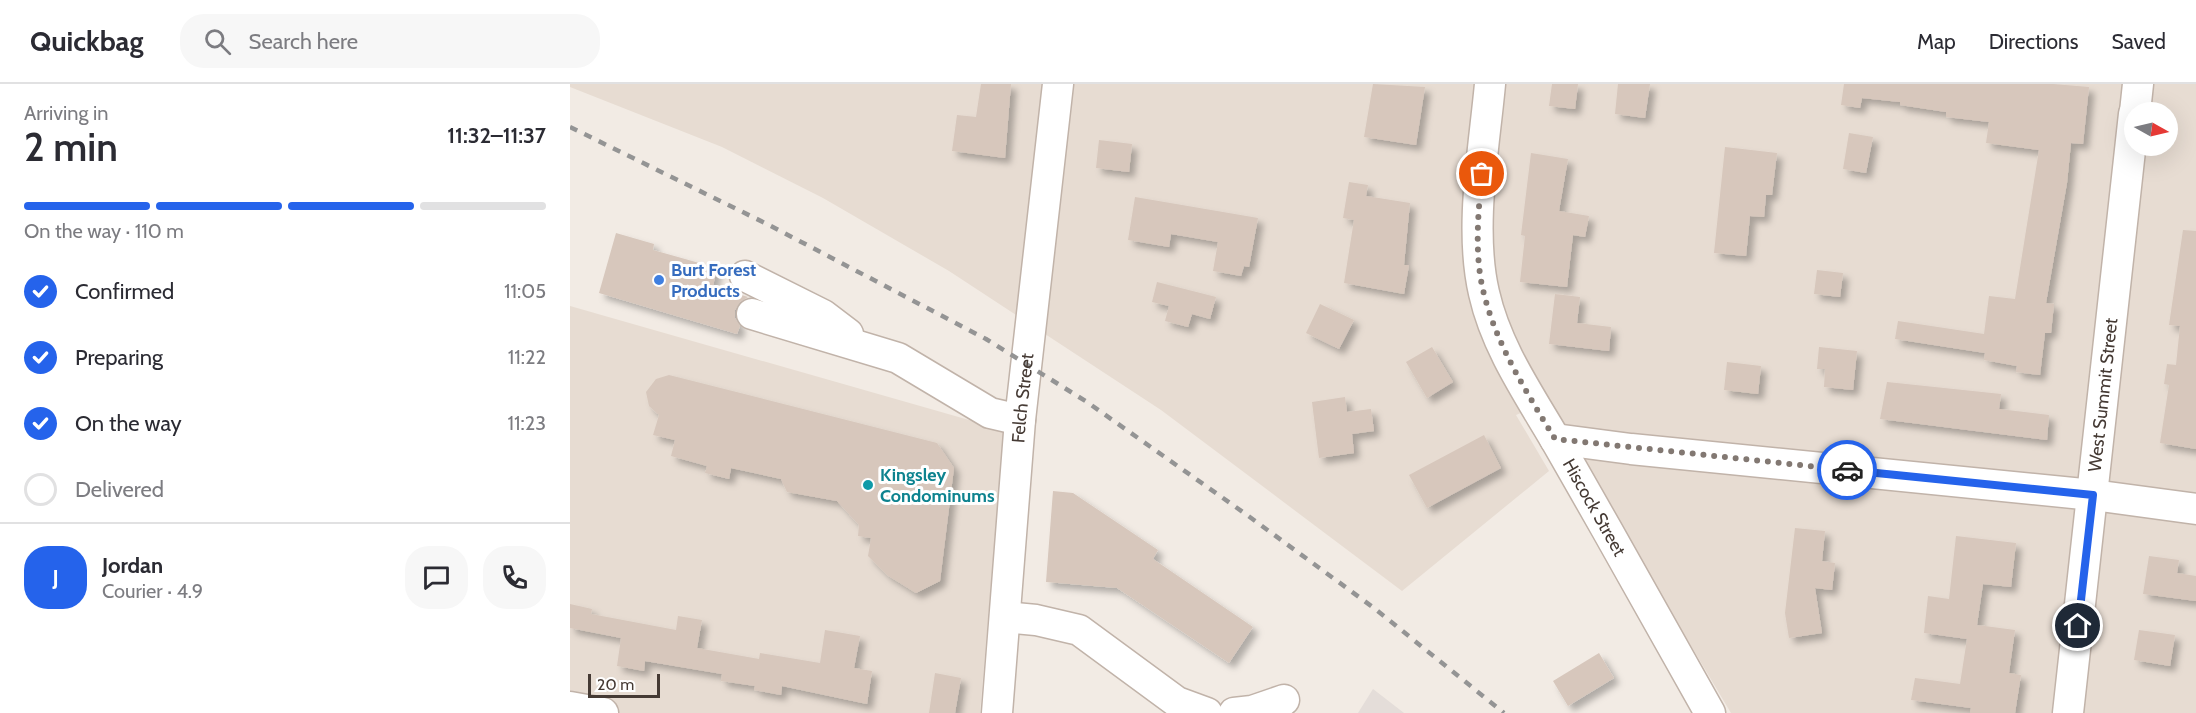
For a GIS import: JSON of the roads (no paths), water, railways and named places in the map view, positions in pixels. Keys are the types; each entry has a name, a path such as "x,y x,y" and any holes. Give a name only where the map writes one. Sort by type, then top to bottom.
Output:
{"street":[{"name":"Felch Street","path":"997,713 1020,420 1058,84"},
{"name":"Hiscock Street","path":"1490,84 1480,196 1479,254 1483,292 1495,331 1525,389 1710,713"},
{"name":"West Summit Street","path":"2136,102 2138,84"},
{"name":"West Summit Street","path":"2068,713 2130,156"},
{"path":"745,276 823,315 870,350"},
{"path":"752,314 898,358 990,413 1020,420"},
{"path":"1555,439 1631,449 2093,495 2196,509"},
{"path":"1005,617 1036,620 1079,630 1177,702 1207,713"},
{"path":"1234,713 1252,711 1284,700"},
{"path":"570,707 603,713"}],"railway":[{"path":"570,127 769,225 986,339 1087,402 1374,608 1504,713"}],"place":[{"name":"Burt Forest Products","path":"659,280"},
{"name":"Kingsley Condominums","path":"868,485"}]}
